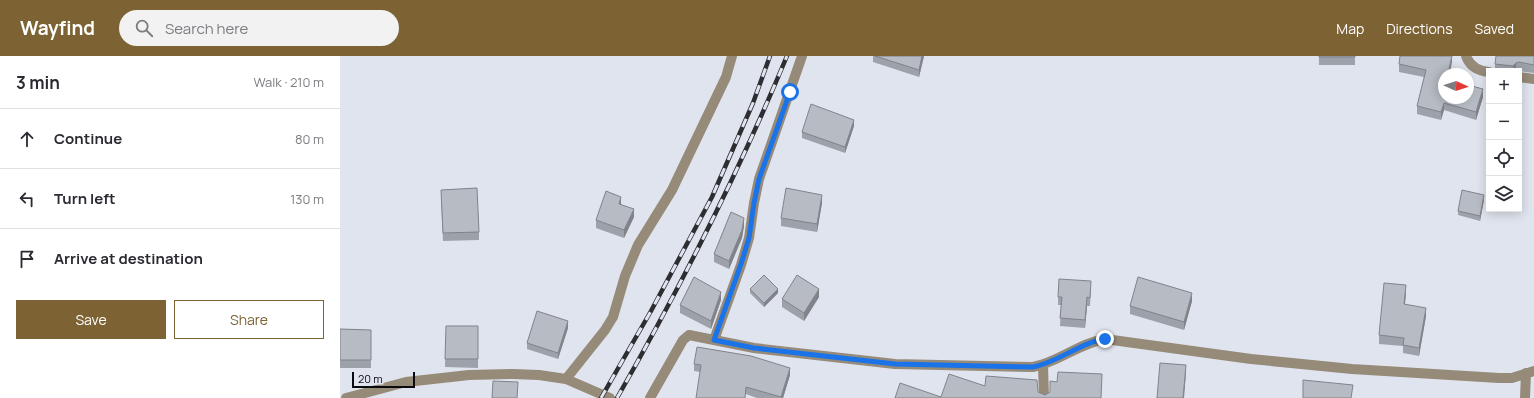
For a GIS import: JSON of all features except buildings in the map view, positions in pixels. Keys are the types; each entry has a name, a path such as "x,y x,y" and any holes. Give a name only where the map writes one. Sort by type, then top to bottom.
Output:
{"street":[{"path":"566,379 605,330 613,317 625,276 635,251 672,190 726,77 732,56"},
{"path":"714,340 748,244 759,179 802,56"},
{"path":"1466,56 1474,67 1486,71"},
{"path":"1522,77 1534,79"},
{"path":"650,398 683,340 688,335 754,348 895,364 1033,367 1043,365 1087,343 1105,339 1251,359 1352,369 1499,378 1512,378 1530,372 1526,398"},
{"path":"1043,365 1044,398"},
{"path":"346,398 406,382 436,378 513,374 539,375 566,379 610,398"}],"railway":[{"path":"601,398 651,311 712,197 753,103 770,56"},
{"path":"617,398 686,273 749,144 787,56"}],"route":[{"path":"790,92 759,179 749,238 714,340 754,348 895,364 1033,367 1050,362 1087,343 1105,339"}]}
